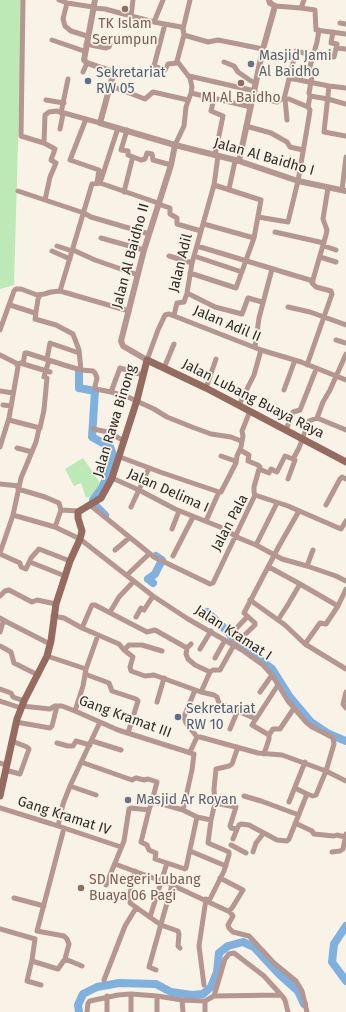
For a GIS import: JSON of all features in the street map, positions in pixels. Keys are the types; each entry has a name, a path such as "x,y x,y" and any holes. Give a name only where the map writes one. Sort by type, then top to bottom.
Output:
{"main road":[{"name":"Jalan Lubang Buaya Raya","path":"147,360 239,404 346,462"},
{"name":"Jalan Rawa Binong","path":"79,511 93,504 102,496 112,478 137,401 147,360"},
{"path":"0,796 4,766 16,722 22,705 47,656 56,604 70,561 80,539 82,531 78,518 79,511"}],"street":[{"path":"23,0 21,136 44,143 54,148 51,160 56,162 50,177 45,200"},
{"path":"59,0 66,3 94,5 154,22 181,27 183,29"},
{"path":"131,16 133,0"},
{"path":"154,22 163,0"},
{"path":"177,63 190,0"},
{"path":"269,0 269,3 275,6 315,10 315,29 346,34"},
{"path":"301,8 304,0"},
{"path":"66,3 63,19 65,26 71,31 88,36"},
{"path":"44,143 45,115 49,112 53,111 100,122 114,75 112,72 87,63 84,60 84,51 94,5"},
{"path":"229,189 251,107 263,49 275,6"},
{"path":"165,24 154,66 165,70 168,64 177,63"},
{"path":"258,218 288,223 298,181 310,110 308,107 312,76 309,70 319,30"},
{"path":"287,120 285,98 296,51 334,57 336,44 331,43 333,32"},
{"path":"184,35 208,42 218,40 263,49"},
{"path":"52,40 84,51"},
{"path":"86,44 106,48 109,47 110,44"},
{"path":"336,48 346,50"},
{"path":"224,62 234,66 238,72 256,83"},
{"path":"83,72 87,63"},
{"path":"175,145 184,126 188,100 191,93 191,80 177,63"},
{"path":"189,76 277,102 285,98 291,99 308,107"},
{"path":"289,78 346,88"},
{"path":"60,129 68,79"},
{"path":"111,86 145,99 153,92 188,100"},
{"path":"329,86 324,132 346,136"},
{"path":"191,93 251,107"},
{"path":"310,96 328,98 346,104"},
{"name":"Jalan Adil","path":"147,360 165,315 174,315 177,303 184,302 187,293 192,263 214,185 223,116 212,111 214,98"},
{"path":"46,100 64,103"},
{"path":"86,119 70,160 99,170 97,183"},
{"name":"Jalan Al Baidho I","path":"100,122 175,145 237,161 298,181 344,191"},
{"path":"246,126 271,133 287,142 290,147 303,150"},
{"path":"60,291 92,185 97,183 118,128"},
{"path":"127,130 121,150 128,151 128,155 141,160 146,159 147,154 152,154 153,160 171,165"},
{"name":"Jalan Al Baidho II","path":"147,360 135,354 121,344 120,341 144,250 171,165 175,145"},
{"path":"344,191 346,157"},
{"path":"124,192 132,160"},
{"path":"97,183 170,208 170,214 177,218 176,224 201,231"},
{"path":"190,273 236,288 254,238 261,200 214,185"},
{"path":"307,364 332,292 314,286 313,281 327,230 323,219 328,188"},
{"path":"18,191 84,213 91,217 149,234"},
{"path":"204,224 254,238"},
{"path":"275,232 324,245 336,250"},
{"path":"101,238 144,250"},
{"path":"58,246 138,275"},
{"path":"197,246 313,281"},
{"path":"52,251 70,259"},
{"path":"168,256 192,263"},
{"path":"194,256 242,272"},
{"path":"320,258 336,262"},
{"path":"255,347 262,302 272,269"},
{"path":"0,330 16,289 21,289 40,295 60,291 129,311"},
{"path":"187,293 215,307 242,314 248,298 262,302"},
{"path":"40,295 34,318 36,320 56,325 73,334 79,353 79,369"},
{"path":"10,306 35,313"},
{"path":"288,307 346,325"},
{"name":"Jalan Adil II","path":"174,315 218,334 261,350 254,375 239,404"},
{"path":"336,340 346,343"},
{"path":"70,561 40,548 34,553 26,569 21,567 20,563 0,554 13,515 19,487 40,428 44,410 47,378 44,377 48,371 50,343 79,353"},
{"path":"164,368 174,344"},
{"path":"261,350 296,360 346,380"},
{"path":"24,364 25,353 28,353 79,369 93,371 96,373 97,378 95,386 96,389 112,392 137,401 192,427 212,434 231,437 241,441"},
{"path":"317,418 346,354"},
{"path":"0,355 16,363 48,371"},
{"path":"206,388 216,359"},
{"path":"284,390 296,360"},
{"path":"0,447 9,420 18,367 16,363"},
{"path":"112,392 120,368 143,375"},
{"path":"286,430 293,412 300,410 315,372"},
{"path":"0,391 13,394"},
{"path":"2,404 11,406"},
{"path":"206,521 219,492 221,492 236,463 235,461 240,450 243,436 242,431 250,410"},
{"path":"288,479 295,460 293,459 303,439 309,421 317,418 346,430"},
{"path":"9,420 40,428"},
{"path":"93,429 108,432 124,441"},
{"path":"16,448 32,452"},
{"path":"240,450 249,454 248,461 269,473 272,470 277,472 285,456 293,459"},
{"path":"221,456 235,461"},
{"path":"120,457 219,492"},
{"path":"131,507 149,468"},
{"path":"255,495 254,487 260,469"},
{"path":"326,505 340,478 342,477 346,479"},
{"name":"Jalan Delima I","path":"112,478 179,511 220,527 274,555 336,576 346,582"},
{"path":"0,484 19,487 59,503 61,510 55,527"},
{"name":"Jalan Pala","path":"149,554 210,584 213,583 255,495 299,511 340,529 346,522"},
{"path":"256,545 277,503"},
{"path":"93,504 129,538 149,554 127,575"},
{"path":"61,510 79,511"},
{"path":"172,529 179,511"},
{"path":"201,692 210,672 213,670 220,670 236,643 255,625 255,623 244,613 299,511"},
{"name":"Jalan Kramat I","path":"13,515 55,527 80,539 153,596 188,619 225,640 236,643 263,665 272,675 294,708 312,726 333,738 334,744 326,771"},
{"path":"173,556 193,517"},
{"path":"115,550 129,538"},
{"path":"307,566 313,550"},
{"path":"30,562 65,576"},
{"path":"269,567 338,606"},
{"path":"110,612 118,597 134,581"},
{"path":"278,620 300,584"},
{"path":"0,596 9,590 32,602 37,600 56,604"},
{"path":"305,644 320,623 326,624 345,592"},
{"path":"136,617 142,608 144,610 153,596"},
{"path":"250,600 278,620 305,644 346,669"},
{"path":"82,628 92,605 95,605 147,632 153,630 189,646 186,654 188,659 210,672"},
{"path":"53,616 64,618 82,628 119,644 132,657 130,667 131,671 143,675 153,675 164,678 195,690 215,695 219,703 256,719"},
{"path":"236,643 231,634 247,617"},
{"path":"0,618 50,644"},
{"path":"0,632 4,622 7,622"},
{"path":"200,649 211,631"},
{"path":"75,711 83,686 85,671 98,635"},
{"path":"215,658 225,640"},
{"path":"124,650 129,645 142,645 162,651"},
{"path":"0,646 11,652 14,663 38,675"},
{"path":"47,656 85,671 108,683 112,691 137,700 138,702 128,733"},
{"path":"260,692 272,675"},
{"path":"157,702 164,678"},
{"path":"269,735 253,726 278,685"},
{"path":"0,689 11,693 13,697 22,705"},
{"path":"195,690 184,718 189,729 197,737 264,754 282,755 305,762 346,781"},
{"path":"346,692 343,704 346,708"},
{"path":"0,701 22,705"},
{"name":"Gang Kramat III","path":"22,705 50,709 57,706 75,711 128,733 190,752"},
{"path":"16,722 50,728 52,726 57,706"},
{"path":"245,714 248,708"},
{"path":"264,754 269,735 273,729 280,729 294,708"},
{"path":"230,729 238,710"},
{"path":"32,960 58,969 64,959 69,944 64,936 37,931 61,827 63,804 100,722"},
{"path":"183,810 195,756 190,752 197,737"},
{"path":"4,766 20,774 29,748 12,741"},
{"path":"57,743 73,746 76,741 121,750"},
{"path":"229,852 208,843 215,803 214,789 216,769 232,764 238,747"},
{"path":"81,762 132,780 136,778 144,780 148,779 157,782 141,842 147,845 148,850 156,853 155,859 185,869 197,817"},
{"path":"289,802 305,762"},
{"path":"295,788 307,794 314,796 316,795 326,771"},
{"path":"70,786 96,795"},
{"path":"204,985 199,946 207,900 226,866 237,829 240,825 249,825 263,834 287,841 307,794"},
{"path":"244,796 299,815"},
{"path":"152,801 183,810 197,817 211,820"},
{"path":"215,803 236,807 230,827 237,829"},
{"name":"Gang Kramat IV","path":"0,808 121,847"},
{"path":"106,884 125,837 129,809 149,810"},
{"path":"295,823 312,831 314,834 334,836 345,835 343,849 332,852"},
{"path":"253,852 256,843 263,834"},
{"path":"232,843 246,853"},
{"path":"190,851 226,866"},
{"path":"150,917 167,863"},
{"path":"115,864 172,885 229,911 232,914 228,925 229,928 233,932 248,936 274,963 296,981 302,991 307,1012"},
{"path":"135,871 130,902 136,908 161,925 178,931 178,946 180,948"},
{"path":"220,878 236,885 242,890 229,911"},
{"path":"156,970 150,969 149,967 172,885"},
{"path":"14,898 44,906"},
{"path":"104,980 125,926 136,908"},
{"path":"0,928 34,939 28,981 41,985"},
{"path":"214,996 225,959 229,954 234,952 264,976 285,1000 288,1012"},
{"path":"64,959 82,966"},
{"path":"131,994 131,1012"},
{"path":"88,1012 87,1005 89,1002 107,996 131,994 205,1001 214,996 280,995"},
{"path":"107,996 107,1012"},
{"path":"158,996 158,1012"},
{"path":"182,1000 182,1012"},
{"path":"205,1001 205,1012"}],"green space":[{"path":"0,0 22,0 14,285 0,289"},
{"path":"83,458 101,484 98,490 86,498 81,483 74,486 65,469"}],"waterway":[{"path":"79,372 79,388 95,391 92,437 110,447 113,455 112,463 102,488 93,500 94,504 105,515"},
{"path":"153,583 148,579 155,574 162,560 156,556"},
{"path":"207,612 229,633 236,643 272,669 289,696 311,722 329,734 346,741"},
{"path":"346,926 334,944 332,962 346,981"},
{"path":"79,1012 78,1005 83,994 97,987 119,983 156,984 171,992 192,995 203,994 211,987 217,972 219,953 228,946 243,942 254,947 279,974 298,991 304,1004"}],"place":[{"name":"TK Islam Serumpun","path":"125,9"},
{"name":"Masjid Jami Al Baidho","path":"251,64"},
{"name":"Sekretariat RW 05","path":"88,81"},
{"name":"MI Al Baidho","path":"241,83"},
{"name":"Sekretariat RW 10","path":"178,717"},
{"name":"Masjid Ar Royan","path":"128,800"},
{"name":"SD Negeri Lubang Buaya 06 Pagi","path":"81,888"}]}
